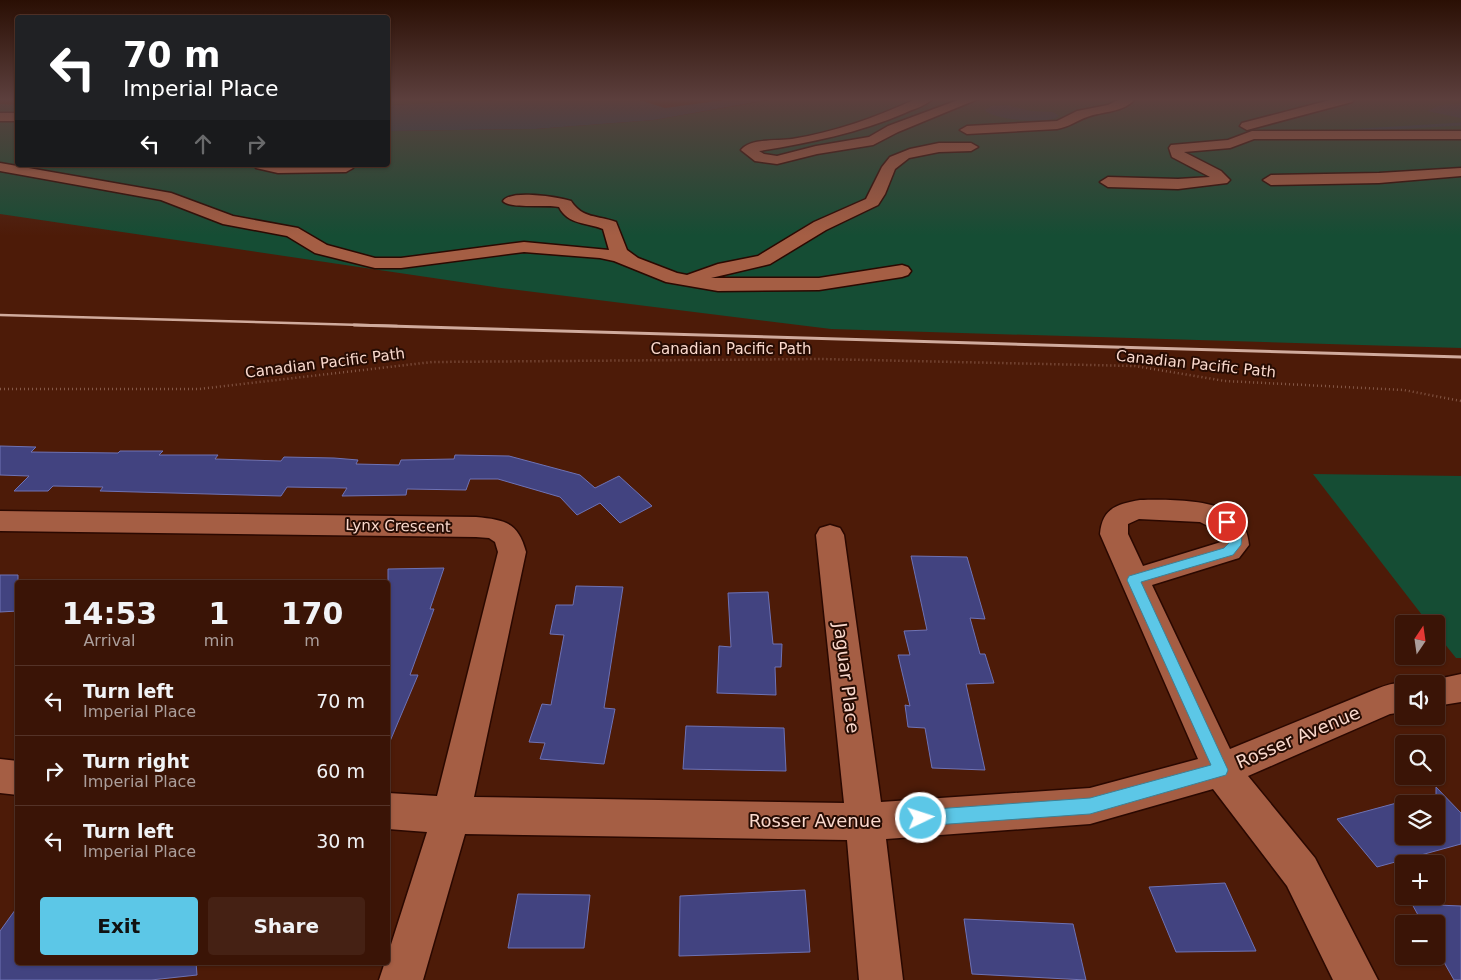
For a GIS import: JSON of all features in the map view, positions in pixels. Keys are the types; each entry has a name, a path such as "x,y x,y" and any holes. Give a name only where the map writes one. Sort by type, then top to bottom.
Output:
{"street":[{"path":"780,145 748,150 760,158 777,160 816,150 855,145"},
{"path":"1108,182 1178,184 1222,180 1220,177 1177,154 1176,148 1220,145"},
{"path":"688,281 718,269 764,260 820,226 872,202 877,197 889,169 901,157 931,148 971,147"},
{"path":"0,166 165,196 229,220 292,232 321,249 375,263 401,263 524,246 600,253 657,273 688,281 727,285 819,284 902,271"},
{"path":"268,167 278,170 346,168"},
{"path":"1271,180 1379,178 1461,172"},
{"path":"511,201 548,200 562,202 568,212 575,217 610,226 619,253 633,263"},
{"name":"Lynx Crescent","path":"0,521 496,529 508,537 512,552 451,815 401,980"},
{"name":"Jaguar Place","path":"830,535 865,822 881,980"},
{"path":"1134,580 1221,770 1301,872 1356,980"},
{"path":"1445,691 1461,688"},
{"name":"Rosser Avenue","path":"390,811 451,815 865,822 1090,806 1221,770 1386,700 1395,698"},
{"path":"0,776 15,778"}],"path":[{"name":"Canadian Pacific Path","path":"0,389 199,389 432,362 821,359 1135,366 1225,381 1404,390 1461,401"}],"green space":[{"path":"0,145 15,145 15,167 390,167 390,145 1461,145 1461,348 831,329 501,288 0,214"},
{"path":"1313,474 1461,476 1461,658 1456,658 1445,644 1445,615 1422,615"}],"building":[{"path":"0,446 36,447 31,452 118,453 120,451 163,451 159,455 218,455 215,459 281,461 284,457 334,458 358,460 356,464 399,465 401,460 454,459 455,455 509,456 580,475 595,488 619,476 652,506 620,523 600,503 577,515 560,497 498,479 470,479 466,490 407,489 406,495 342,496 347,488 287,487 281,496 100,491 103,487 53,486 48,491 14,491 29,476 0,475"},
{"path":"911,556 967,557 985,619 970,618 980,654 985,654 994,683 966,684 985,770 932,768 925,728 908,727 905,705 910,706 898,655 910,655 904,631 927,630"},
{"path":"444,568 430,609 434,609 410,675 418,675 390,741 390,580 388,580 388,569"},
{"path":"0,575 18,575 18,580 15,580 15,611 0,612"},
{"path":"576,586 623,587 604,708 615,709 604,764 540,759 545,743 529,742 542,704 551,705 564,635 550,634 556,605 573,605"},
{"path":"768,592 773,644 782,644 781,667 775,667 776,695 717,693 719,646 731,647 728,593"},
{"path":"686,726 784,728 786,771 683,769"},
{"path":"1436,787 1444,795 1436,795"},
{"path":"1445,796 1461,813 1461,844 1421,855 1395,855 1395,862 1377,867 1337,819 1395,803 1395,845 1445,845"},
{"path":"1225,883 1256,951 1176,952 1149,887"},
{"path":"805,890 810,952 679,956 680,896"},
{"path":"518,894 590,895 584,948 508,948"},
{"path":"1413,905 1461,906 1461,980 1454,980 1445,964 1445,915 1418,915"},
{"path":"15,910 15,965 196,965 197,975 151,980 0,980 0,931"},
{"path":"964,919 1073,924 1086,980 972,974"}],"railway":[{"path":"0,315 397,326"},
{"path":"354,325 1461,357"}],"route":[{"path":"921,818 1090,806 1221,770 1134,580 1228,551 1235,545 1236,535 1227,522"}]}
